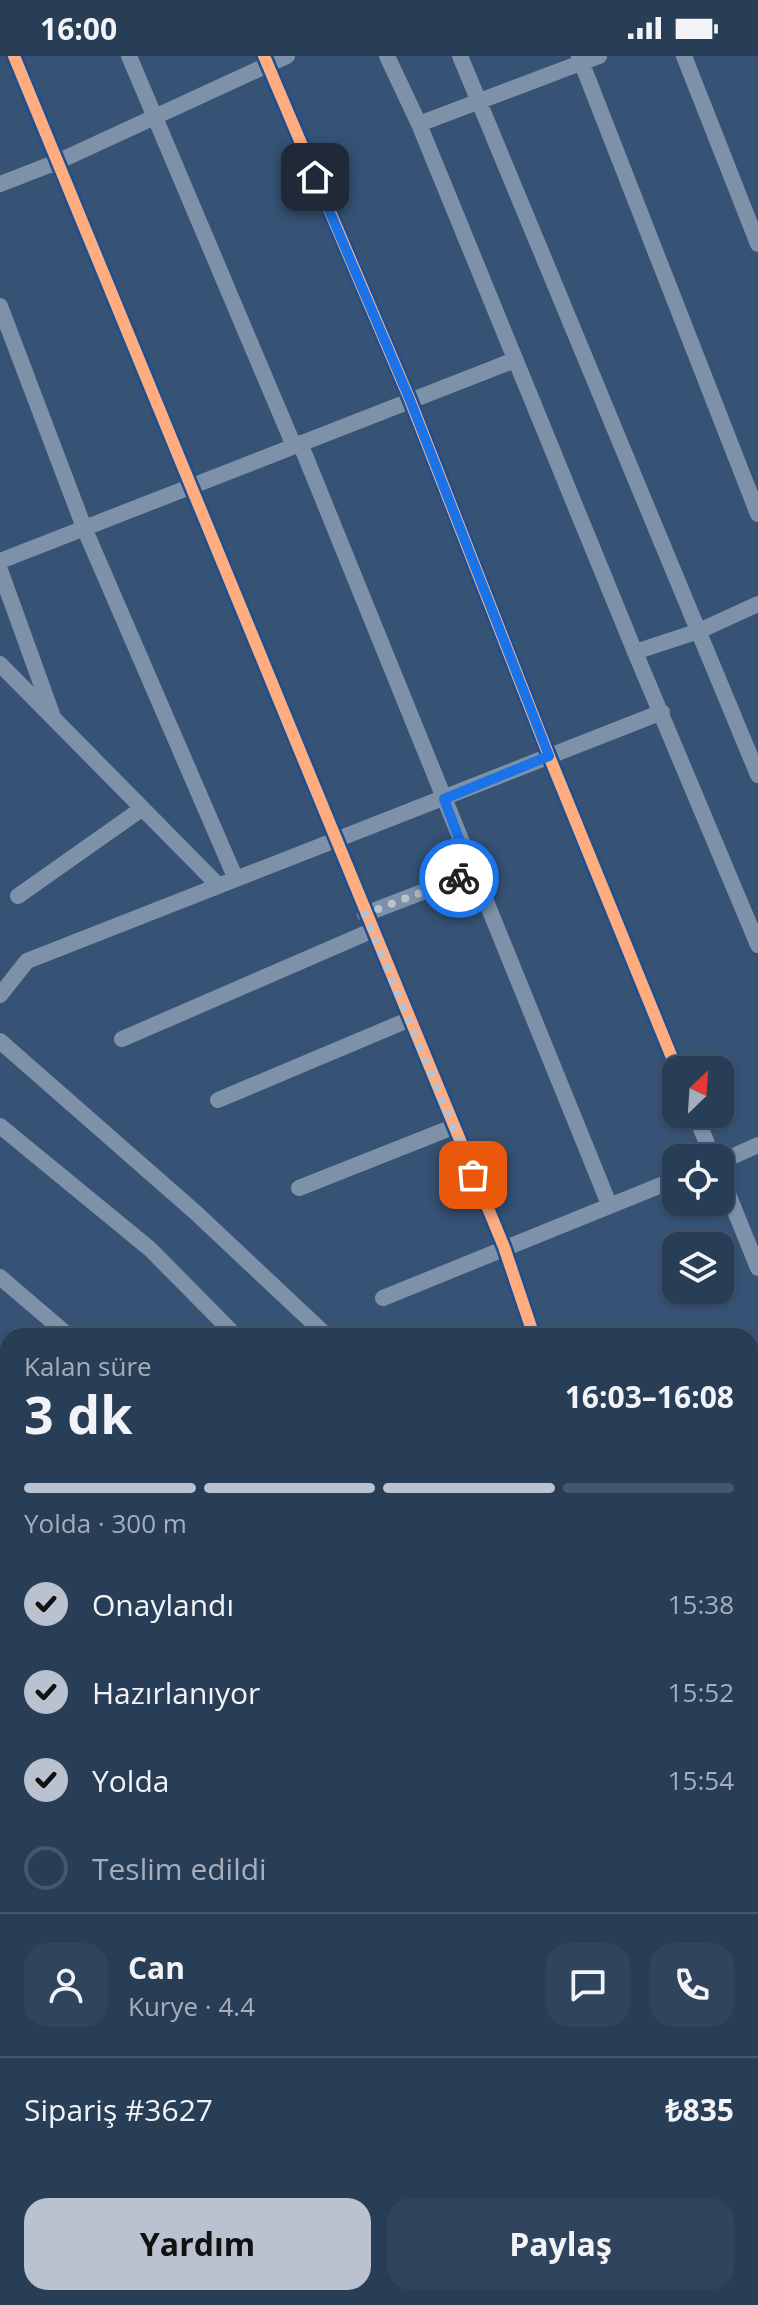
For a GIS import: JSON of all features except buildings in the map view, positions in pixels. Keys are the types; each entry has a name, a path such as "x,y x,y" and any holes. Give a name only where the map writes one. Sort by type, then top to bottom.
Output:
{"street":[{"path":"14,56 337,840 371,931 504,1247 531,1328"},
{"path":"129,56 297,444 609,1204"},
{"path":"0,184 156,118 266,61 287,56"},
{"path":"387,56 419,124 758,945"},
{"path":"460,56 758,775"},
{"path":"419,124 580,59 599,56"},
{"path":"684,56 758,244"},
{"path":"580,59 758,514"},
{"path":"266,61 410,400 549,756 671,1056"},
{"path":"0,306 85,530 235,877"},
{"path":"0,561 515,360"},
{"path":"0,570 53,719"},
{"path":"635,652 699,631 758,604"},
{"path":"0,664 140,810 218,885"},
{"path":"0,995 27,961 662,712"},
{"path":"18,896 140,810"},
{"path":"365,914 472,873"},
{"path":"122,1039 371,931"},
{"path":"218,1100 408,1020"},
{"path":"0,1041 195,1212 318,1328"},
{"path":"0,1126 150,1249 228,1328"},
{"path":"299,1188 453,1127"},
{"path":"734,1156 758,1145"},
{"path":"383,1298 662,1184"},
{"path":"734,1209 758,1268"},
{"path":"0,1277 60,1328"}],"cycle path":[{"path":"14,56 504,1247 531,1328"},
{"path":"264,56 410,400 549,756 671,1056"}],"way so far":[{"path":"459,878 365,914 473,1175"}],"route":[{"path":"315,177 410,400 549,756 444,799 472,873 459,878"}]}
